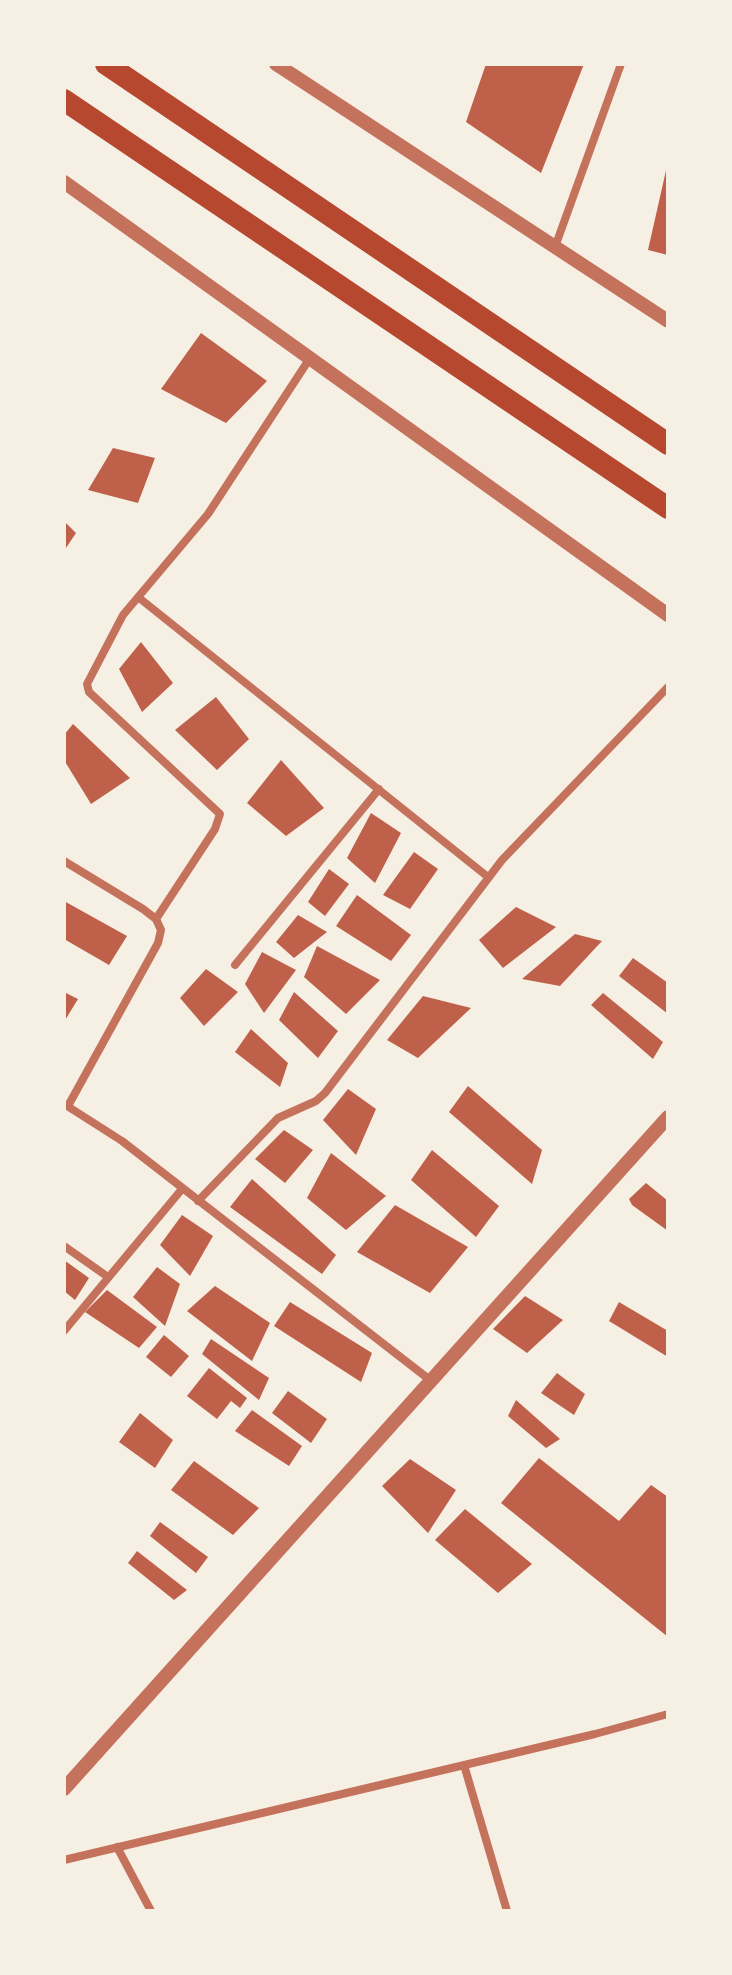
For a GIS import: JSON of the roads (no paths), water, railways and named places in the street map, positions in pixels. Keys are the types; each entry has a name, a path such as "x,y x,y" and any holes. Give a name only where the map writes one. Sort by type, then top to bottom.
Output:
{"highway":[{"path":"106,64 668,444"},
{"path":"64,100 668,508"}],"street":[{"path":"276,64 668,321"},
{"path":"555,247 621,64"},
{"path":"64,182 668,615"},
{"path":"156,919 215,829 220,814 87,689 89,680 116,626 208,514 310,358"},
{"path":"138,597 488,877"},
{"path":"198,1201 278,1118 316,1101 325,1093 488,877 668,687"},
{"path":"235,965 379,789"},
{"path":"64,861 156,919 161,930 158,943 66,1105 122,1141 430,1380"},
{"path":"64,1789 668,1117"},
{"path":"64,1331 182,1189"},
{"path":"64,1246 108,1277"},
{"path":"64,1860 668,1714"},
{"path":"464,1765 507,1911"},
{"path":"117,1847 151,1911"}]}
